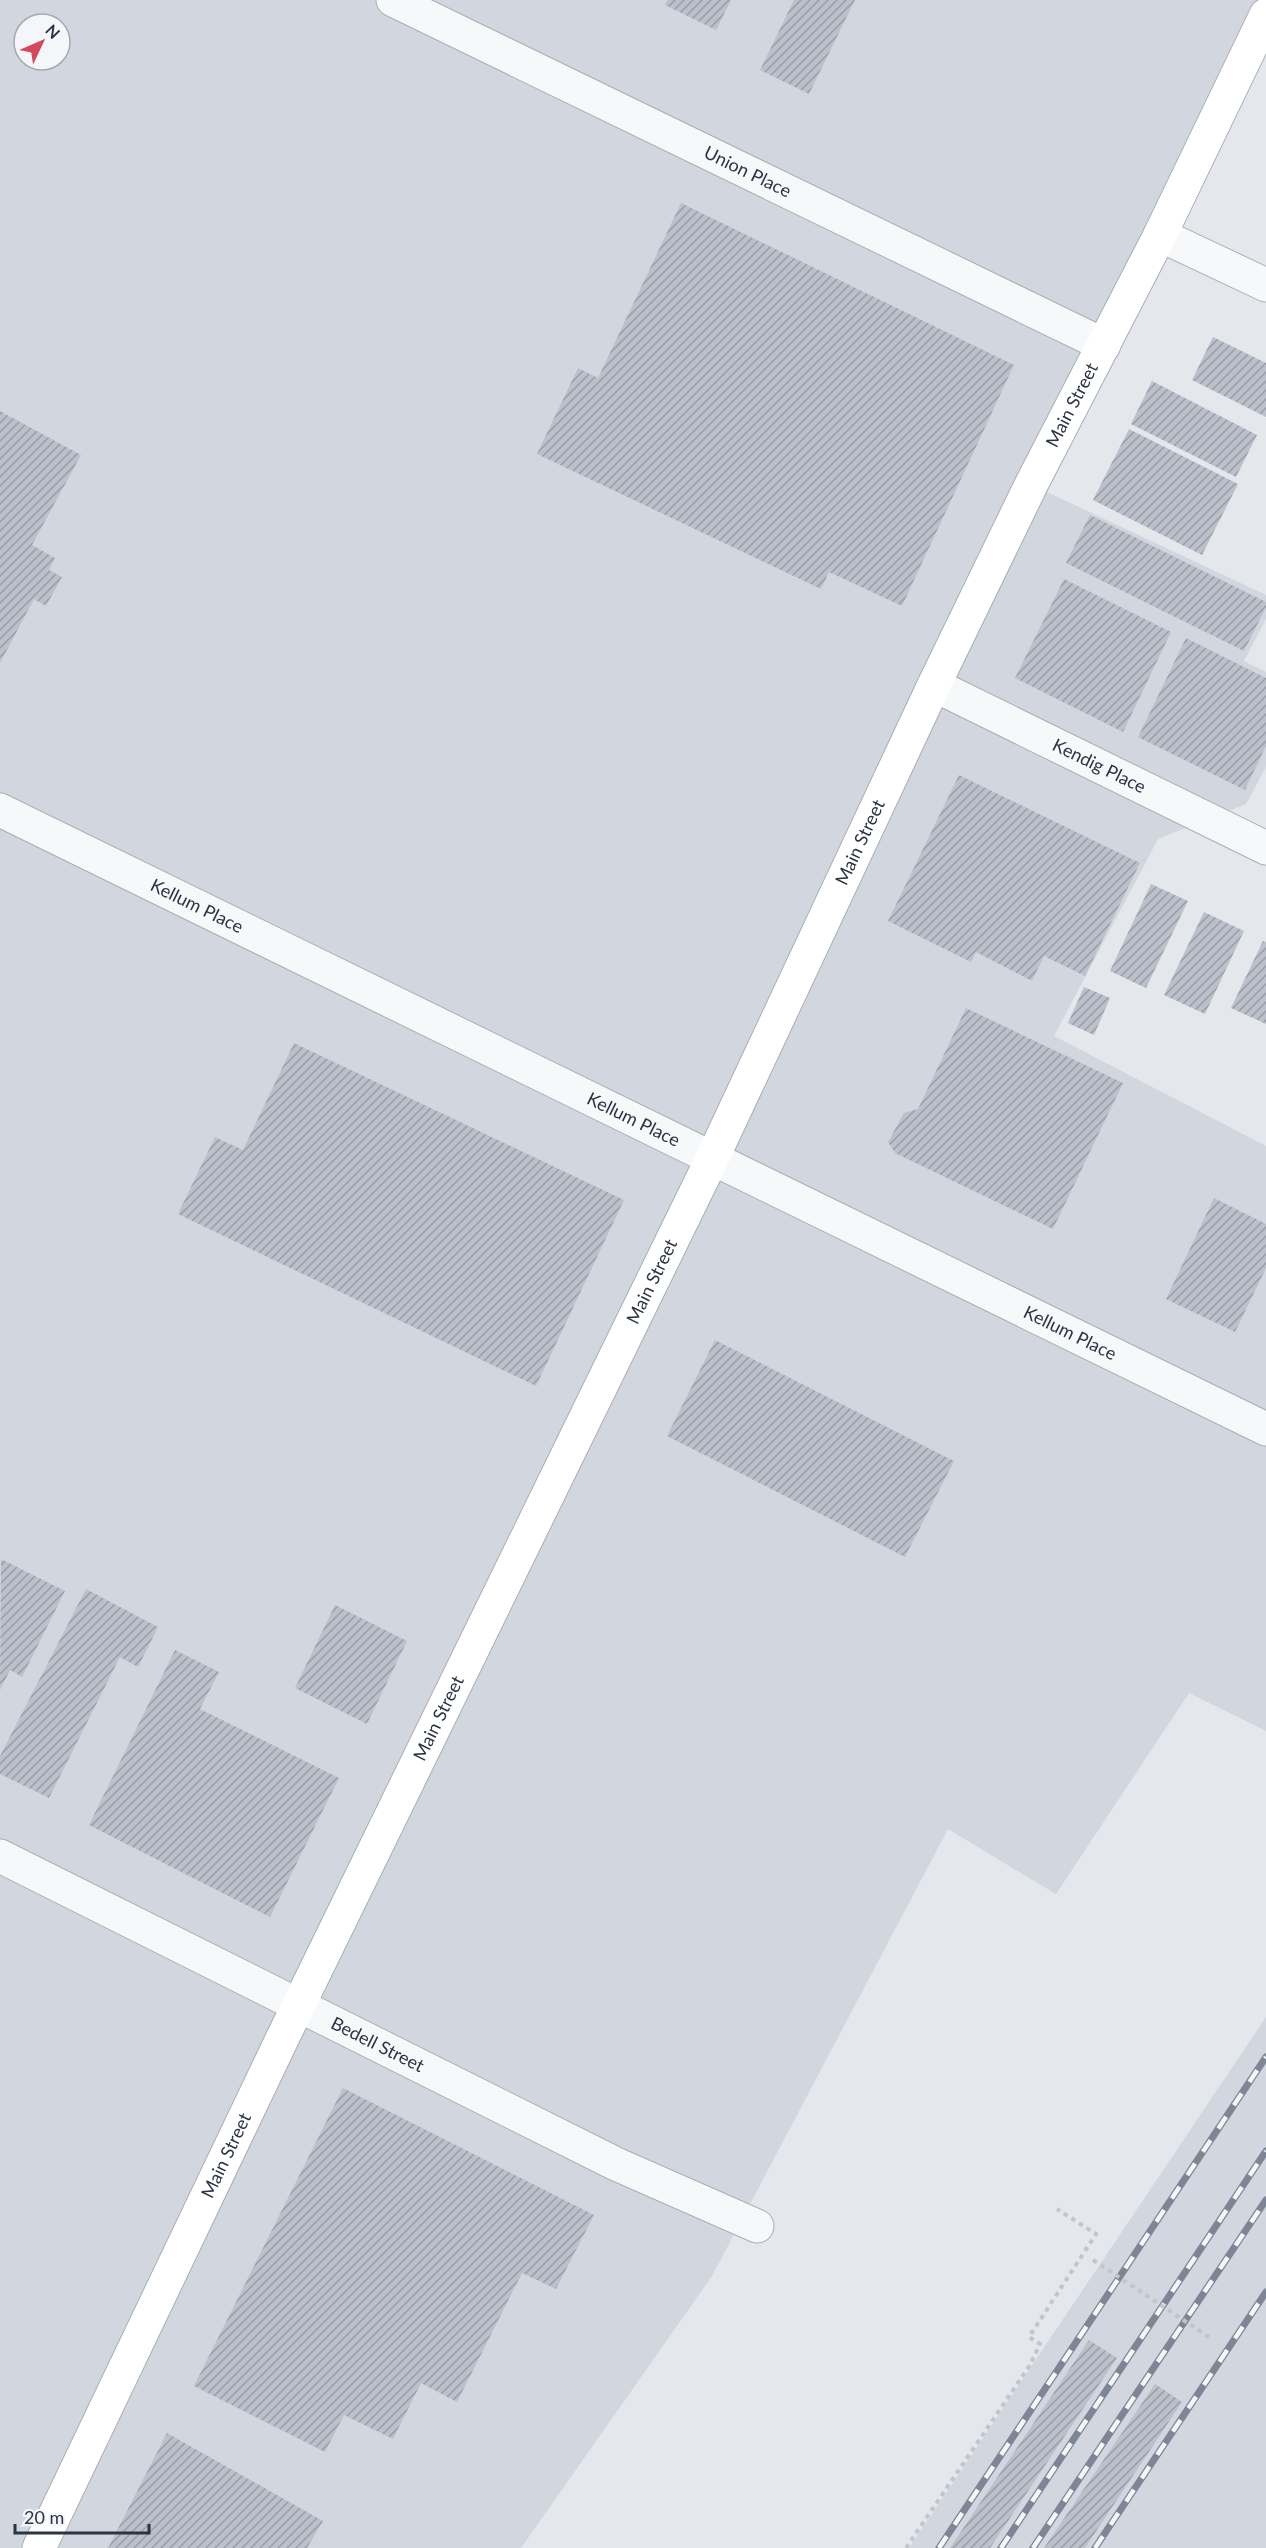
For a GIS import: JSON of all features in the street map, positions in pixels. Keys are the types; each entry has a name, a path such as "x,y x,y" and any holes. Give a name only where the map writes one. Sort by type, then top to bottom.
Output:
{"street":[{"name":"Union Place","path":"393,0 1104,345"},
{"name":"Main Street","path":"39,2548 712,1158 934,685 1026,496 1160,235 1266,15"},
{"path":"1160,235 1266,285"},
{"name":"Kendig Place","path":"934,685 1266,848"},
{"name":"Kellum Place","path":"0,810 1266,1429"},
{"name":"Bedell Street","path":"0,1856 616,2164 757,2226"}],"path":[{"path":"906,2548 1030,2365 1040,2344 1029,2337 1096,2234 1057,2210"},
{"path":"1094,2260 1209,2337"}],"shaded area":[{"path":"0,0 1266,0 1032,485 1266,595 1266,619 1244,661 1266,672 1266,767 1246,804 1158,839 1054,1036 1266,1146 1266,1731 1189,1693 1056,1894 948,1829 712,2276 521,2548 0,2548"},
{"path":"1266,2017 1266,2548 909,2548 1119,2236"}],"building":[{"path":"668,0 731,0 716,30 665,5"},
{"path":"794,0 855,0 809,94 760,70"},
{"path":"681,203 1014,365 902,606 829,572 821,589 537,454 578,368 598,378"},
{"path":"1213,337 1266,363 1266,417 1192,380"},
{"path":"1152,381 1257,435 1236,477 1131,424"},
{"path":"0,411 81,455 32,545 55,558 49,570 62,577 46,606 34,599 0,663"},
{"path":"1129,429 1238,484 1202,555 1093,500"},
{"path":"1090,515 1266,602 1266,607 1244,651 1066,563"},
{"path":"1064,579 1171,632 1123,732 1015,678"},
{"path":"1186,638 1266,678 1266,746 1245,790 1138,737"},
{"path":"959,775 1140,863 1085,976 1044,956 1032,981 976,952 971,962 888,921"},
{"path":"1151,884 1188,901 1146,988 1110,971"},
{"path":"1204,912 1244,931 1205,1014 1164,995"},
{"path":"1263,941 1266,942 1266,1024 1231,1008"},
{"path":"1084,987 1110,998 1094,1035 1068,1023"},
{"path":"966,1008 1123,1083 1053,1229 895,1153 888,1142 904,1113 918,1109"},
{"path":"294,1043 624,1200 536,1386 178,1214 215,1137 243,1150"},
{"path":"1214,1198 1266,1224 1266,1268 1235,1332 1166,1299"},
{"path":"715,1340 954,1461 905,1557 667,1436"},
{"path":"1,1559 65,1591 22,1677 10,1670 0,1690"},
{"path":"86,1589 158,1627 138,1667 120,1657 49,1798 0,1774 0,1756"},
{"path":"335,1605 407,1641 367,1724 295,1688"},
{"path":"175,1650 219,1672 200,1709 339,1778 270,1917 89,1825"},
{"path":"343,2088 594,2215 556,2289 522,2273 457,2402 421,2383 393,2439 344,2415 325,2452 194,2386"},
{"path":"1089,2340 1117,2358 990,2548 950,2548"},
{"path":"1155,2384 1182,2402 1085,2548 1044,2548"},
{"path":"167,2433 323,2521 307,2548 108,2548"}],"railway":[{"path":"939,2548 1266,2057"},
{"path":"1001,2548 1266,2151"},
{"path":"1033,2548 1266,2200"},
{"path":"1095,2548 1266,2292"}]}
